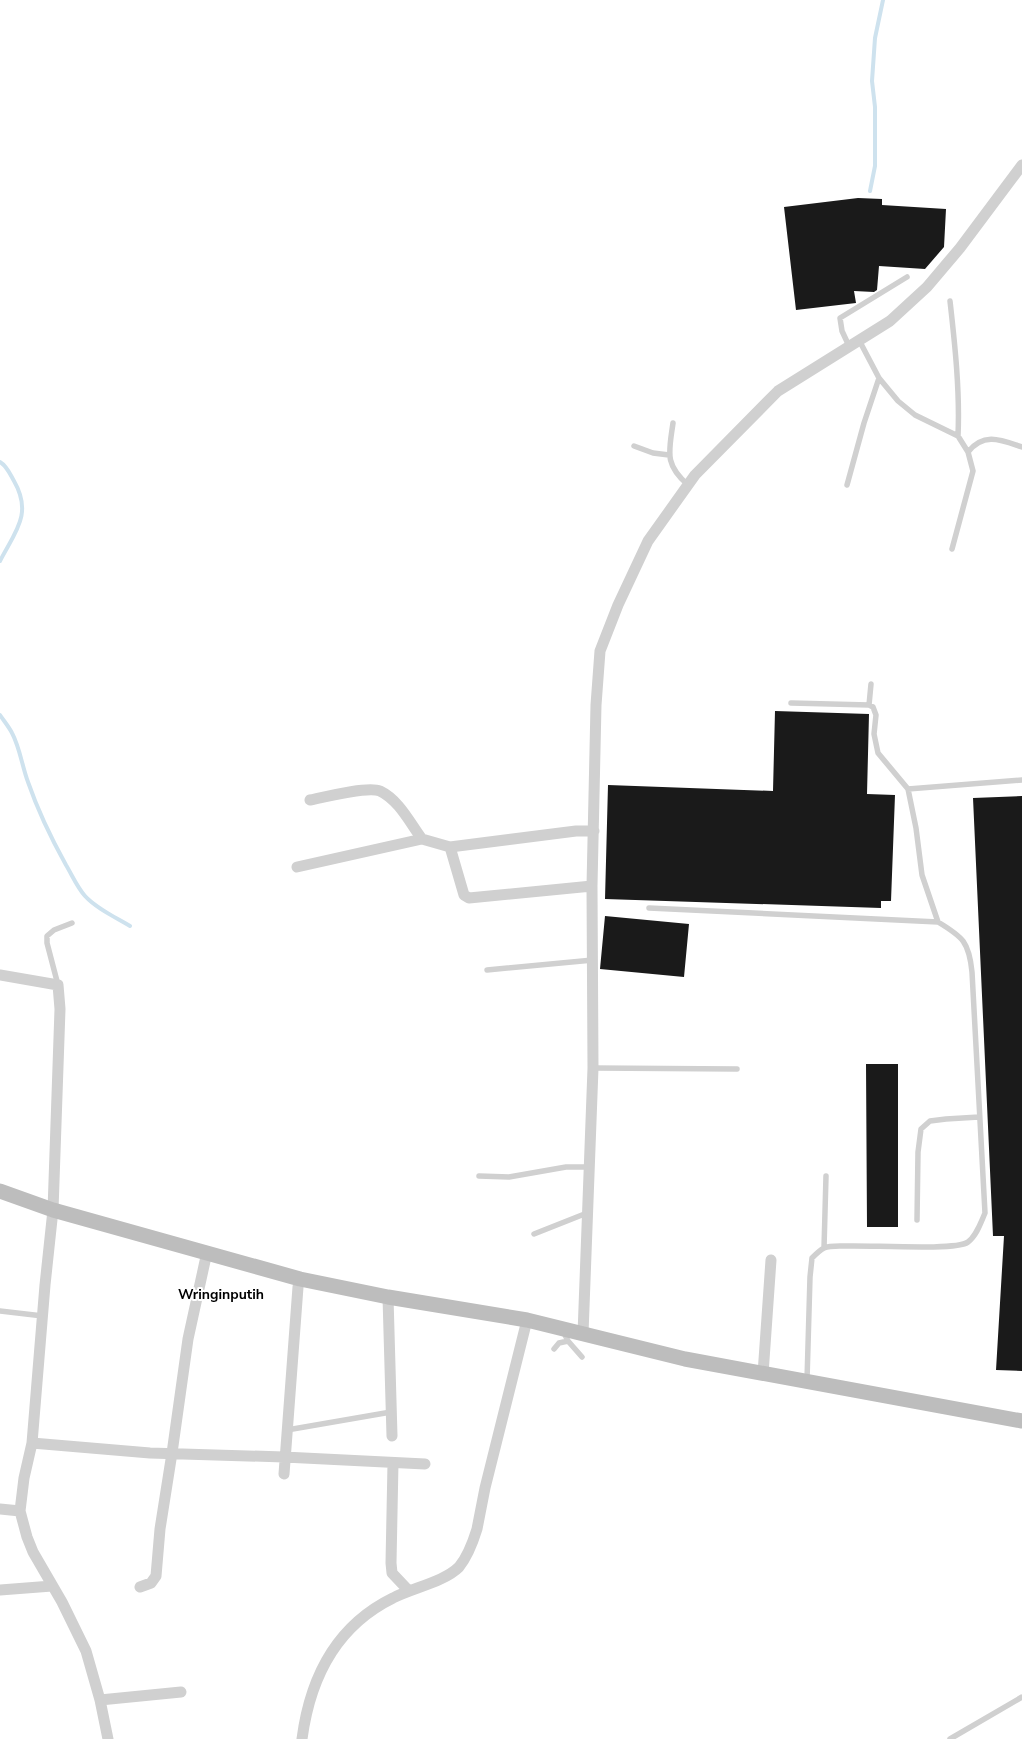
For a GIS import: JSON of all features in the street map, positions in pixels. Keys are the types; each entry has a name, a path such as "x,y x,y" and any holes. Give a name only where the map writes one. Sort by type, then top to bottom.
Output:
{"main road":[{"path":"0,1191 53,1210 300,1279 388,1297 527,1320 567,1335 583,1334 685,1359 1022,1421"}],"street":[{"path":"583,1334 593,1068 592,886 596,705 600,651 618,605 648,541 695,475 778,391 890,321 927,287 960,248 1022,165"},
{"path":"310,800 362,791 378,791 387,796 399,807 422,839"},
{"path":"297,867 422,839 450,847 576,831 594,831"},
{"path":"450,847 464,895 469,898 592,886"},
{"path":"0,975 58,985 60,1009 53,1210 32,1443 24,1478 20,1511 29,1542 75,1626 86,1651 100,1700 108,1739"},
{"path":"140,1587 151,1582 156,1576 160,1529 188,1339 207,1252"},
{"path":"763,1374 771,1260"},
{"path":"284,1474 286,1430 298,1287 300,1279"},
{"path":"388,1297 392,1436"},
{"path":"302,1739 309,1699 319,1674 332,1650 358,1621 392,1598 446,1576 458,1567 472,1546 527,1320"},
{"path":"32,1443 172,1454 284,1457 425,1464"},
{"path":"393,1463 392,1573 409,1591"},
{"path":"0,1509 20,1511"},
{"path":"0,1590 52,1586"},
{"path":"100,1700 181,1692"}],"lane":[{"path":"907,277 840,318 842,331 854,343 879,378 898,400 915,415 958,436 968,452 972,471 952,549"},
{"path":"950,301 959,409 958,436"},
{"path":"847,486 864,423 879,378"},
{"path":"673,423 669,455 672,468 688,485"},
{"path":"968,452 975,443 983,440 996,439 1022,447"},
{"path":"634,446 669,455"},
{"path":"869,705 871,684"},
{"path":"791,702 869,705 874,707 876,715 874,734 878,753 908,789 916,828 922,875 938,922"},
{"path":"908,789 1022,780"},
{"path":"649,908 938,922 964,940 971,960 985,1212 977,1231 967,1242 957,1246 939,1247 873,1245 824,1248 812,1258 810,1277 807,1381"},
{"path":"58,985 47,944 47,936 54,930 72,923"},
{"path":"487,970 592,960"},
{"path":"593,1068 737,1069"},
{"path":"917,1220 918,1152 921,1129 930,1121 946,1118 979,1117"},
{"path":"479,1176 509,1177 566,1167 589,1167"},
{"path":"824,1248 826,1176"},
{"path":"534,1234 587,1213"},
{"path":"0,1311 43,1316"},
{"path":"554,1350 567,1335 582,1356"},
{"path":"286,1430 391,1412"},
{"path":"950,1739 1022,1697"}],"building":[{"path":"858,198 882,199 882,205 946,209 944,247 925,269 879,266 877,290 874,292 854,291 856,303 796,310 784,207"},
{"path":"775,711 869,714 867,794 895,795 891,901 881,901 881,908 605,899 608,785 773,791"},
{"path":"1022,796 1022,1371 996,1370 1004,1236 993,1236 973,798"},
{"path":"605,916 689,924 684,977 600,969"},
{"path":"866,1064 898,1064 898,1227 867,1227"}],"waterway":[{"path":"870,191 875,166 875,107 872,81 875,38 883,0"},
{"path":"0,462 6,468 14,481 22,503 20,522 0,561"},
{"path":"0,715 15,739 28,782 45,824 77,885 85,896 95,905 130,926"}],"district":[{"name":"Wringinputih","path":"221,1294"}]}
